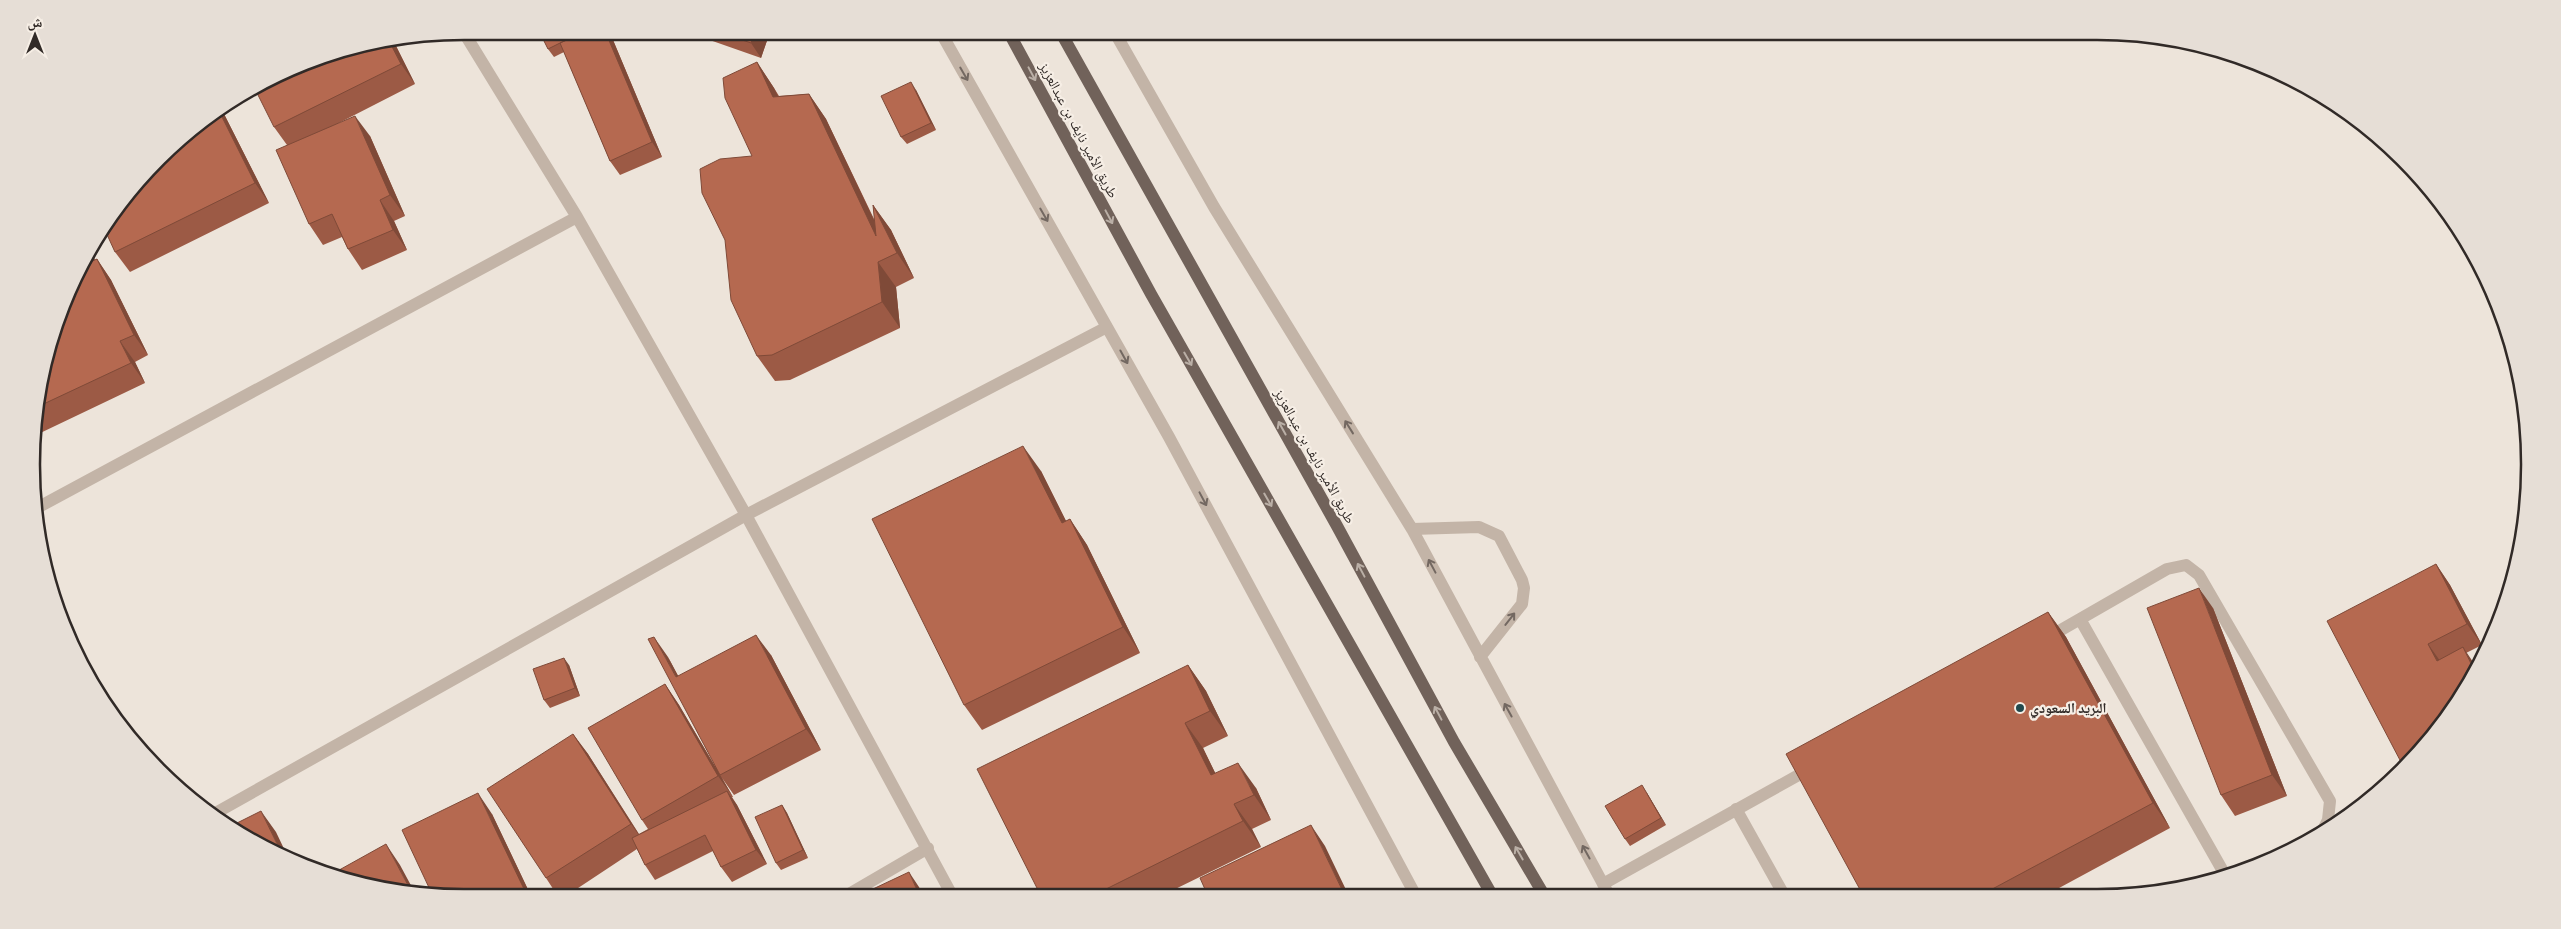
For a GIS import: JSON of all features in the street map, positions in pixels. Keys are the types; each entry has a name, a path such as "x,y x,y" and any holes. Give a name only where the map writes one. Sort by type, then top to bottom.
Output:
{"main road":[{"name":"طريق الأمير نايف بن عبدالعزيز","path":"1013,40 1151,294 1488,889"},
{"name":"طريق الأمير نايف بن عبدالعزيز","path":"1065,40 1327,509 1454,742 1540,889"}],"street":[{"path":"469,40 577,217 746,515 949,889"},
{"path":"945,40 1174,446 1412,889"},
{"path":"1119,40 1214,207 1412,530 1605,889"},
{"path":"42,505 577,217"},
{"path":"220,811 746,515 1107,327"},
{"path":"1412,530 1479,528 1499,536 1522,580 1524,588 1522,604 1480,657"},
{"path":"2037,643 2167,569 2186,565 2199,575 2330,801 2328,820"},
{"path":"2080,619 2223,869"},
{"path":"1608,889 1736,809 1822,762"},
{"path":"1736,809 1781,889"},
{"path":"858,889 928,848"}],"building":[{"path":"544,40 566,40 548,49"},
{"path":"567,40 609,40 652,142 610,161 560,43"},
{"path":"392,47 401,64 274,127 258,94 302,72 355,54"},
{"path":"757,62 773,97 809,94 876,236 873,205 897,253 878,262 882,302 772,355 757,356 731,300 725,240 702,193 700,169 720,159 752,156 725,98 723,78"},
{"path":"911,82 931,123 901,137 881,96"},
{"path":"355,116 390,195 380,200 393,230 348,249 332,214 309,224 276,150"},
{"path":"222,117 255,183 115,252 108,236 128,206 164,164 185,145"},
{"path":"97,259 134,335 120,341 131,363 45,403 54,355 63,328 72,302 92,261"},
{"path":"1023,446 1062,523 1070,519 1123,627 964,705 872,519"},
{"path":"2436,564 2467,624 2428,644 2437,661 2463,647 2471,664 2433,723 2401,761 2327,621"},
{"path":"2199,588 2272,775 2221,795 2147,608"},
{"name":"البريد السعودي","path":"2048,612 2153,803 1992,889 1860,889 1786,754"},
{"path":"756,635 806,729 720,775 648,639 654,637 676,677"},
{"path":"564,658 575,688 544,700 533,669"},
{"path":"1188,665 1210,711 1185,723 1211,775 1238,763 1254,795 1234,804 1243,821 1106,889 1037,889 977,769"},
{"path":"665,684 718,776 642,820 588,728"},
{"path":"573,734 631,824 546,878 487,789"},
{"path":"1642,785 1661,818 1625,839 1605,806"},
{"path":"727,791 756,850 721,867 705,835 645,865 632,838"},
{"path":"478,793 524,889 429,887 402,830"},
{"path":"782,805 803,850 776,863 755,817"},
{"path":"261,811 278,845 252,832 238,823"},
{"path":"1311,825 1342,889 1205,889 1200,878"},
{"path":"386,844 408,885 382,881 340,870"},
{"path":"909,872 916,889 873,889"}],"place":[{"name":"البريد السعودي","path":"2020,708"}]}
